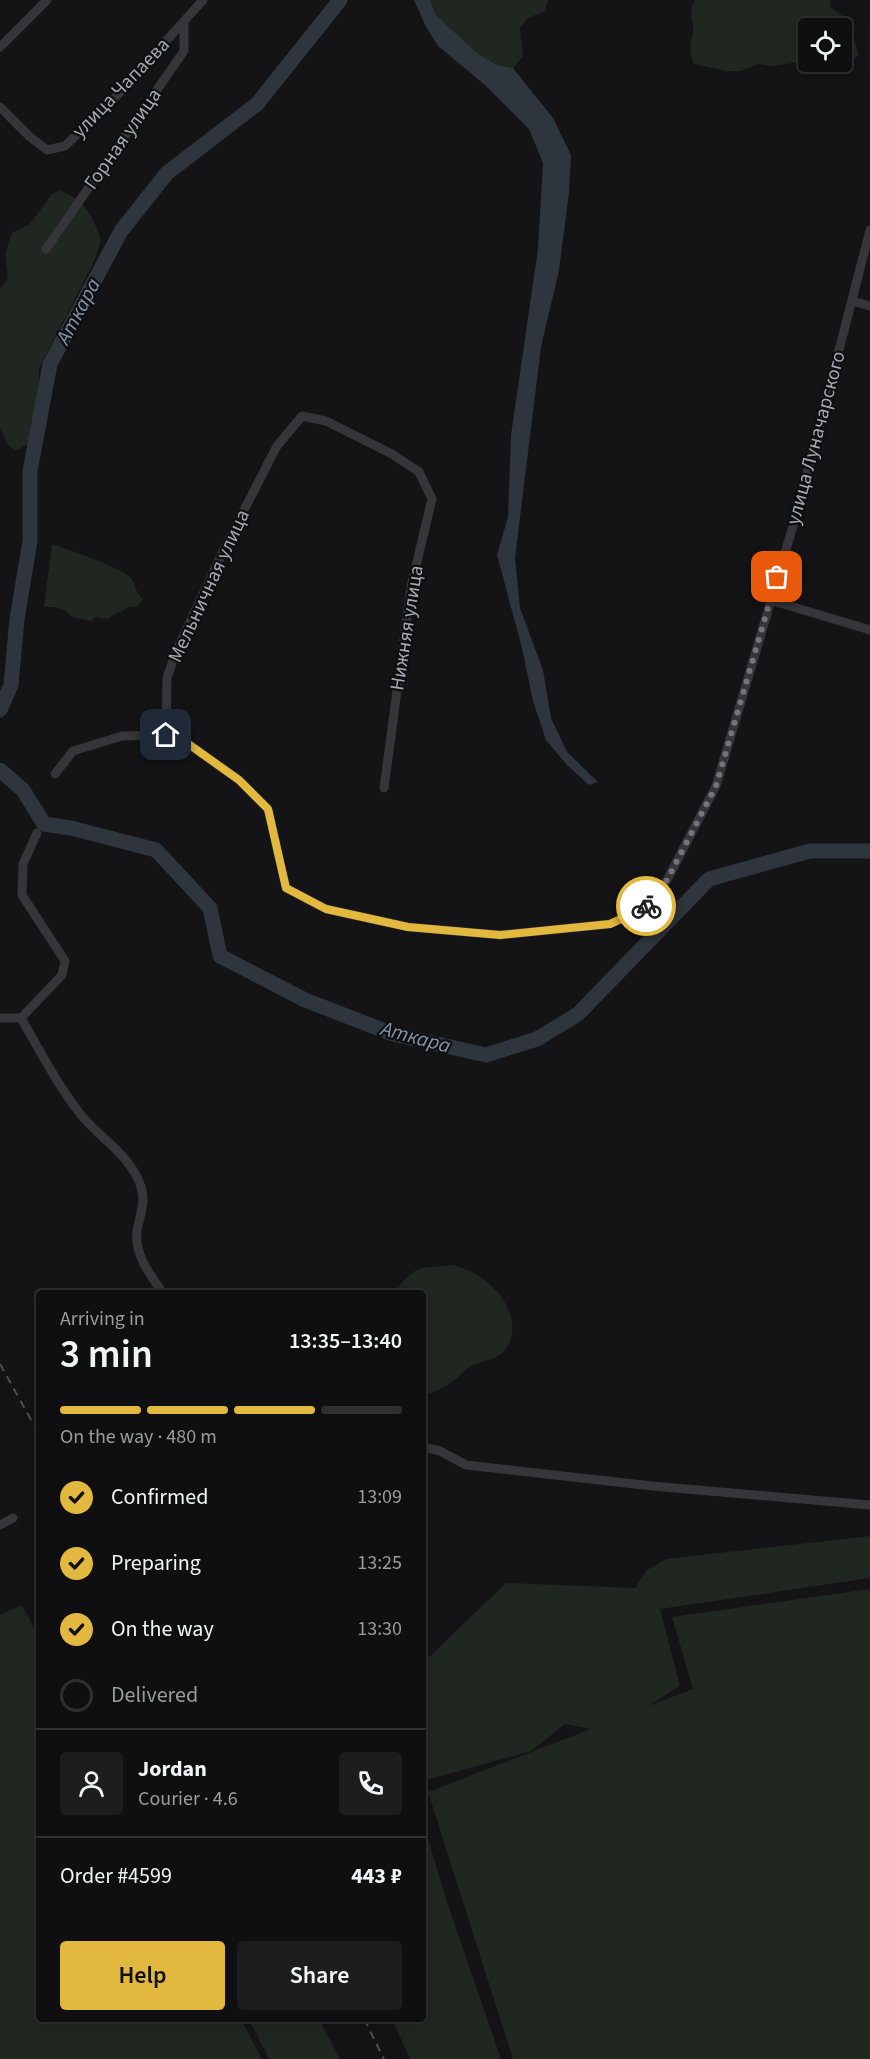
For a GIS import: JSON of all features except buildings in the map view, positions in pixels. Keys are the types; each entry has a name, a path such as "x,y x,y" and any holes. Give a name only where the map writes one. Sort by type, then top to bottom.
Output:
{"street":[{"path":"0,47 46,0"},
{"path":"184,23 203,0"},
{"name":"улица Чапаева","path":"0,108 47,150 65,146 112,101 184,23"},
{"name":"Горная улица","path":"46,249 184,51 184,23"},
{"name":"улица Луначарского","path":"166,735 180,738 239,780 268,809 286,888 326,909 408,927 500,935 610,924 643,909 667,880 716,786 798,509 870,230"},
{"path":"852,301 870,306"},
{"name":"Мельничная улица","path":"166,735 167,678 176,652 225,547 277,446 302,416 326,421 392,454 419,472"},
{"name":"Нижняя улица","path":"384,788 411,587 432,499 419,472"},
{"path":"770,600 870,630"},
{"path":"55,774 73,752 122,736 166,735"},
{"path":"0,1018 21,1018 62,975 65,961 22,895 23,864 37,833"},
{"path":"21,1018 70,1101 88,1124 125,1157 138,1179 144,1199 137,1232 138,1249 146,1269 161,1290"},
{"path":"426,1448 440,1451 466,1464 652,1486 870,1505"},
{"path":"0,1525 13,1518"}],"shaded area":[{"path":"414,0 430,0 436,15 478,54 497,65 513,68 553,118 571,155 569,193 559,270 541,347 515,558 520,608 543,670 551,718 567,752 598,782 589,785 567,765 546,740 533,701 522,648 497,555 508,517 511,435 538,249 543,163 529,129 485,85 438,46 426,27"},
{"path":"430,0 548,0 545,11 528,18 520,28 523,56 513,68 497,65 478,54 436,15"},
{"path":"695,0 830,0 831,8 844,18 798,18 798,62 772,66 758,64 740,71 726,71 694,64 690,52 693,29 692,9"},
{"path":"852,38 855,41 859,56 852,58"},
{"path":"60,191 76,198 82,204 95,224 101,240 94,262 39,368 37,420 28,444 16,451 9,446 0,428 0,288 8,276 6,255 12,233 30,224 52,194"},
{"path":"52,544 94,559 126,574 131,578 138,594 143,599 138,606 129,607 107,619 96,617 91,621 72,617 65,610 56,607 44,607"},
{"path":"454,1265 485,1280 502,1297 508,1308 512,1330 510,1341 504,1351 478,1363 449,1384 426,1396 426,1290 396,1290 413,1272 425,1268"},
{"path":"870,1536 870,1578 660,1609 680,1686 648,1706 693,1689 672,1617 870,1589 870,2059 513,2059 428,1792 591,1729 565,1724 531,1751 426,1780 426,1657 430,1656 506,1583 635,1588 647,1570 666,1559"},
{"path":"22,1605 36,1631 36,2022 243,2022 262,2059 0,2059 0,1615"},
{"path":"426,1832 447,1902 501,2059 410,2059 393,2022 426,2022"},
{"path":"250,2022 321,2022 340,2059 269,2059"}],"waterway":[{"name":"Аткара","path":"0,710 11,685 17,619 30,541 30,471 50,364 121,231 167,173 257,104 340,0"},
{"name":"Аткара","path":"0,770 23,790 44,824 71,828 156,850 210,908 220,956 305,1000 393,1034 486,1055 537,1039 578,1014 709,879 810,851 870,851"}],"railway":[{"path":"0,1364 36,1429"},
{"path":"366,2022 384,2059"}],"way so far":[{"path":"646,906 667,880 716,786 777,577"}],"route":[{"path":"166,735 180,738 239,780 268,809 286,888 326,909 408,927 500,935 610,924 646,906"}]}
